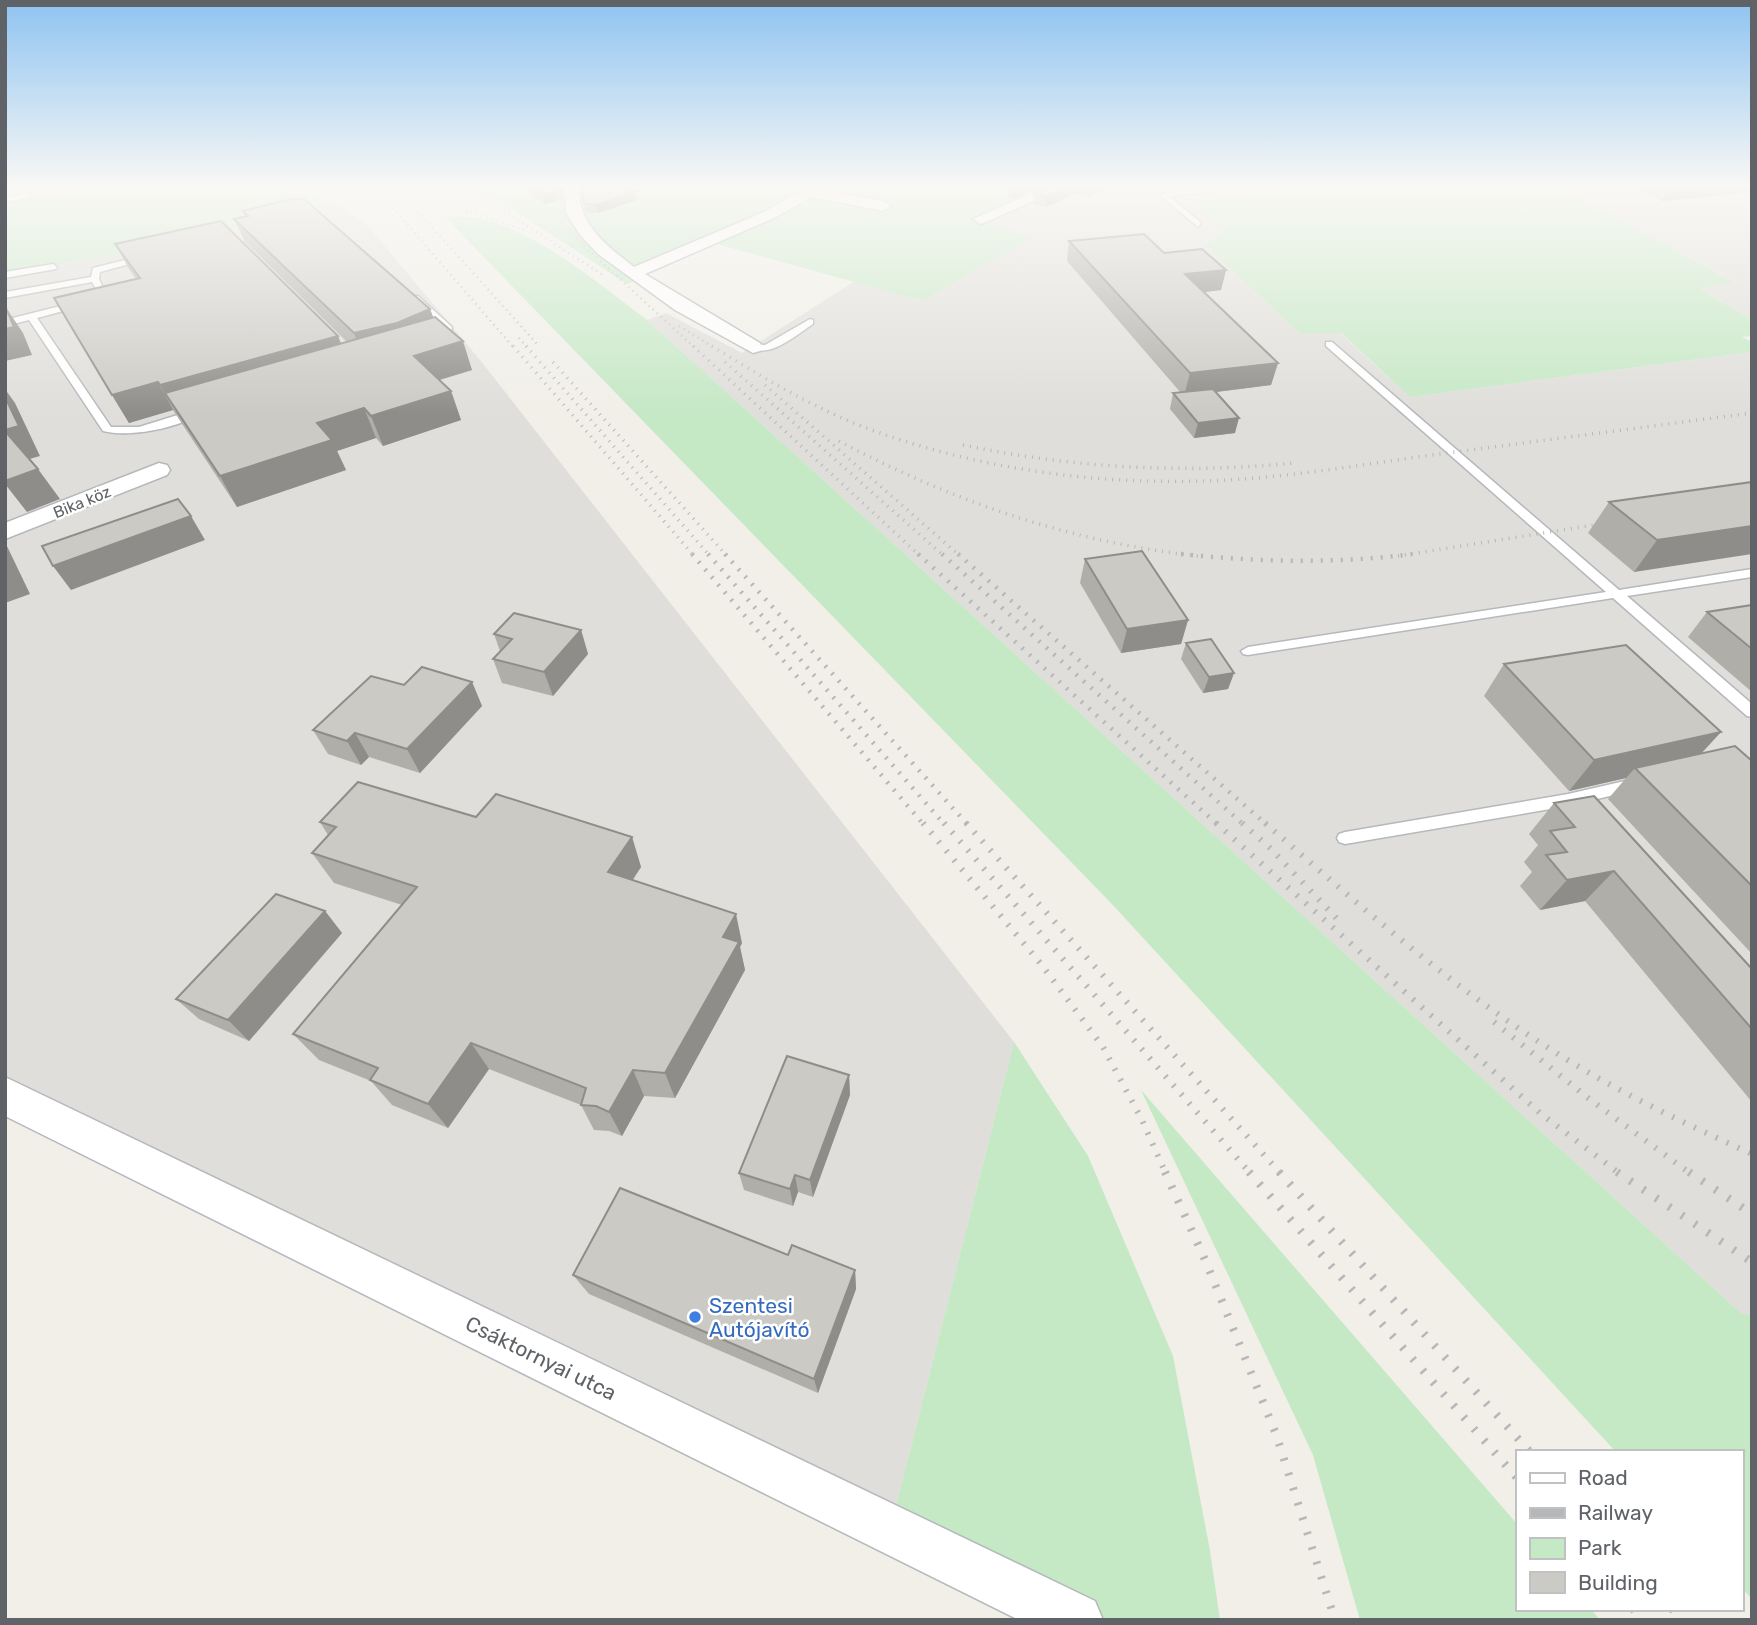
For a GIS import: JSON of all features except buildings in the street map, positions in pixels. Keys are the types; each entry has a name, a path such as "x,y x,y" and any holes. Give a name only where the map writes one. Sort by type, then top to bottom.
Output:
{"street":[{"path":"621,263 753,347"},
{"path":"634,273 658,263"},
{"name":"Bika köz","path":"5,532 159,470"},
{"name":"Csáktornyai utca","path":"7,1098 1076,1620"}],"lane":[{"path":"5,323 105,297 95,279 96,270 123,263"},
{"path":"5,275 53,267"},
{"path":"5,295 95,279"},
{"path":"404,289 449,329 445,338 421,347"},
{"path":"31,316 107,429 118,432 133,431 205,410"},
{"path":"753,347 767,348 810,321"},
{"path":"1329,344 1752,712"},
{"path":"1248,651 1752,573"},
{"path":"1345,838 1573,805 1660,779"}],"shaded area":[{"path":"5,263 399,263 480,360 1014,1042 892,1522 5,1096"},
{"path":"988,263 1234,263 1340,333 1410,397 1752,352 1752,1315 1742,1314 647,320 666,313 742,353 855,281 923,301"},
{"path":"1700,263 1752,263 1752,320 1698,287 1733,281"}],"green space":[{"path":"5,263 64,263 5,271"},
{"path":"489,263 570,263 647,320 1742,1314 1752,1315 1752,1599 1743,1589 1743,1450 1614,1450 1111,903"},
{"path":"594,263 671,263 627,284"},
{"path":"785,263 988,263 923,301"},
{"path":"1224,263 1699,263 1734,282 1699,288 1752,320 1752,336 1742,337 1752,342 1752,352 1410,397 1341,333 1301,334"},
{"path":"1014,1042 1088,1156 1173,1356 1210,1551 1220,1620 1068,1620 892,1522"},
{"path":"1141,1090 1516,1523 1516,1611 1593,1611 1600,1620 1360,1620 1313,1455"}],"railway":[{"path":"440,263 514,348"},
{"path":"464,263 537,344"},
{"path":"584,263 603,275"},
{"path":"602,263 695,348"},
{"path":"679,326 715,348"},
{"path":"519,338 528,348"},
{"path":"513,346 694,556"},
{"path":"526,346 710,556"},
{"path":"693,346 920,556"},
{"path":"712,346 808,402 869,429 963,457 1060,475 1109,479 1207,481 1278,476 1752,413"},
{"path":"553,362 727,556"},
{"path":"725,362 944,556"},
{"path":"765,385 960,556"},
{"path":"839,441 925,482 1013,516 1104,541 1184,554"},
{"path":"963,445 1045,459 1128,467 1210,468 1294,463"},
{"path":"1409,554 1613,522"},
{"path":"692,554 924,825"},
{"path":"708,554 945,825"},
{"path":"725,554 968,825"},
{"path":"918,554 1218,825"},
{"path":"942,554 1244,825"},
{"path":"958,554 1267,825"},
{"path":"1184,554 1297,561 1409,554"},
{"path":"1184,554 1198,556"},
{"path":"1398,556 1409,554"},
{"path":"923,823 1041,964 1103,1047 1142,1120 1166,1174"},
{"path":"944,823 1251,1174"},
{"path":"966,823 1281,1174"},
{"path":"1216,823 1540,1113 1620,1174"},
{"path":"1242,823 1271,849 1341,923"},
{"path":"1265,823 1407,945 1519,1028 1629,1095 1752,1154"},
{"path":"1494,1022 1588,1098 1691,1174"},
{"path":"1165,1172 1206,1262 1276,1434 1335,1620"},
{"path":"1249,1172 1516,1477"},
{"path":"1279,1172 1528,1450"},
{"path":"1689,1172 1752,1214"},
{"path":"1620,1174 1752,1262"},
{"path":"1635,1611 1642,1620"},
{"path":"1674,1611 1681,1620"}],"place":[{"name":"Szentesi Autójavító","path":"695,1317"}]}
